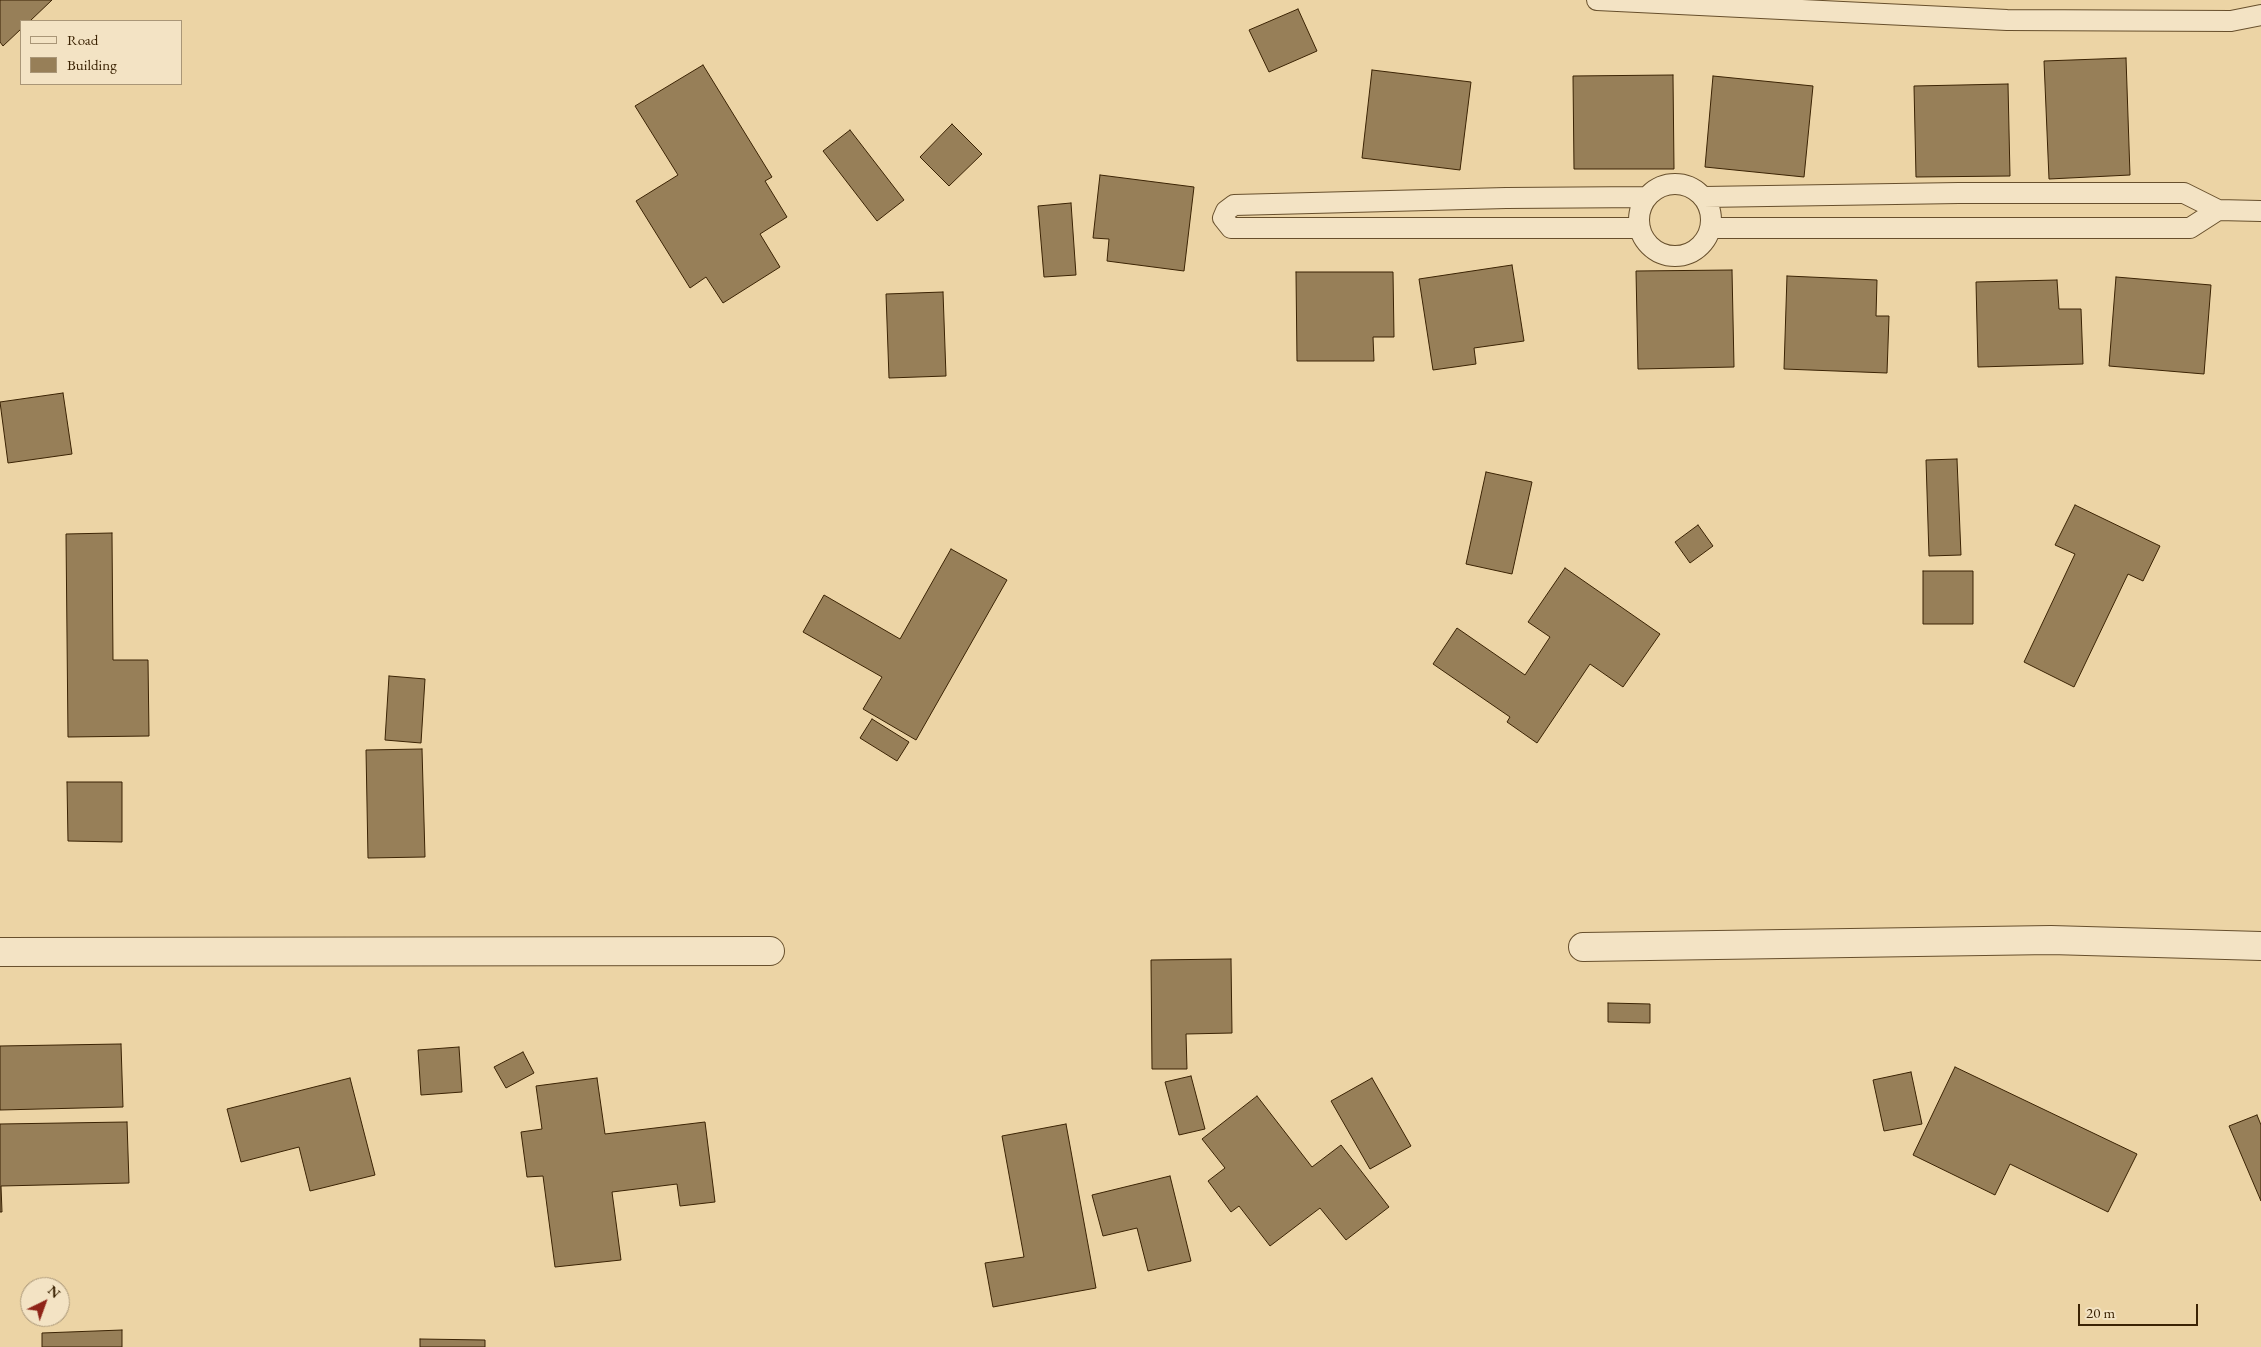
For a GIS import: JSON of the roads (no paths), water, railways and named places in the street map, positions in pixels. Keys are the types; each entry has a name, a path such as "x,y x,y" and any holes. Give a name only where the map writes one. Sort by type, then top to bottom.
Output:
{"street":[{"path":"1583,947 2052,940 2261,946"},
{"path":"0,952 770,951"}],"lane":[{"path":"1597,0 2007,20 2231,21 2261,15"},
{"path":"1670,184 1683,184 1697,189 1710,206 1712,217 1711,228 1704,242 1695,251 1682,256 1667,257 1654,251 1644,241 1640,228 1639,213 1647,198 1660,187 1670,184"},
{"path":"1704,197 1959,193 2184,193 2218,210 2261,211"},
{"path":"1640,228 1231,228 1223,218 1226,211 1234,206 1506,198 1647,198"},
{"path":"1711,228 2190,228 2218,210"}]}
